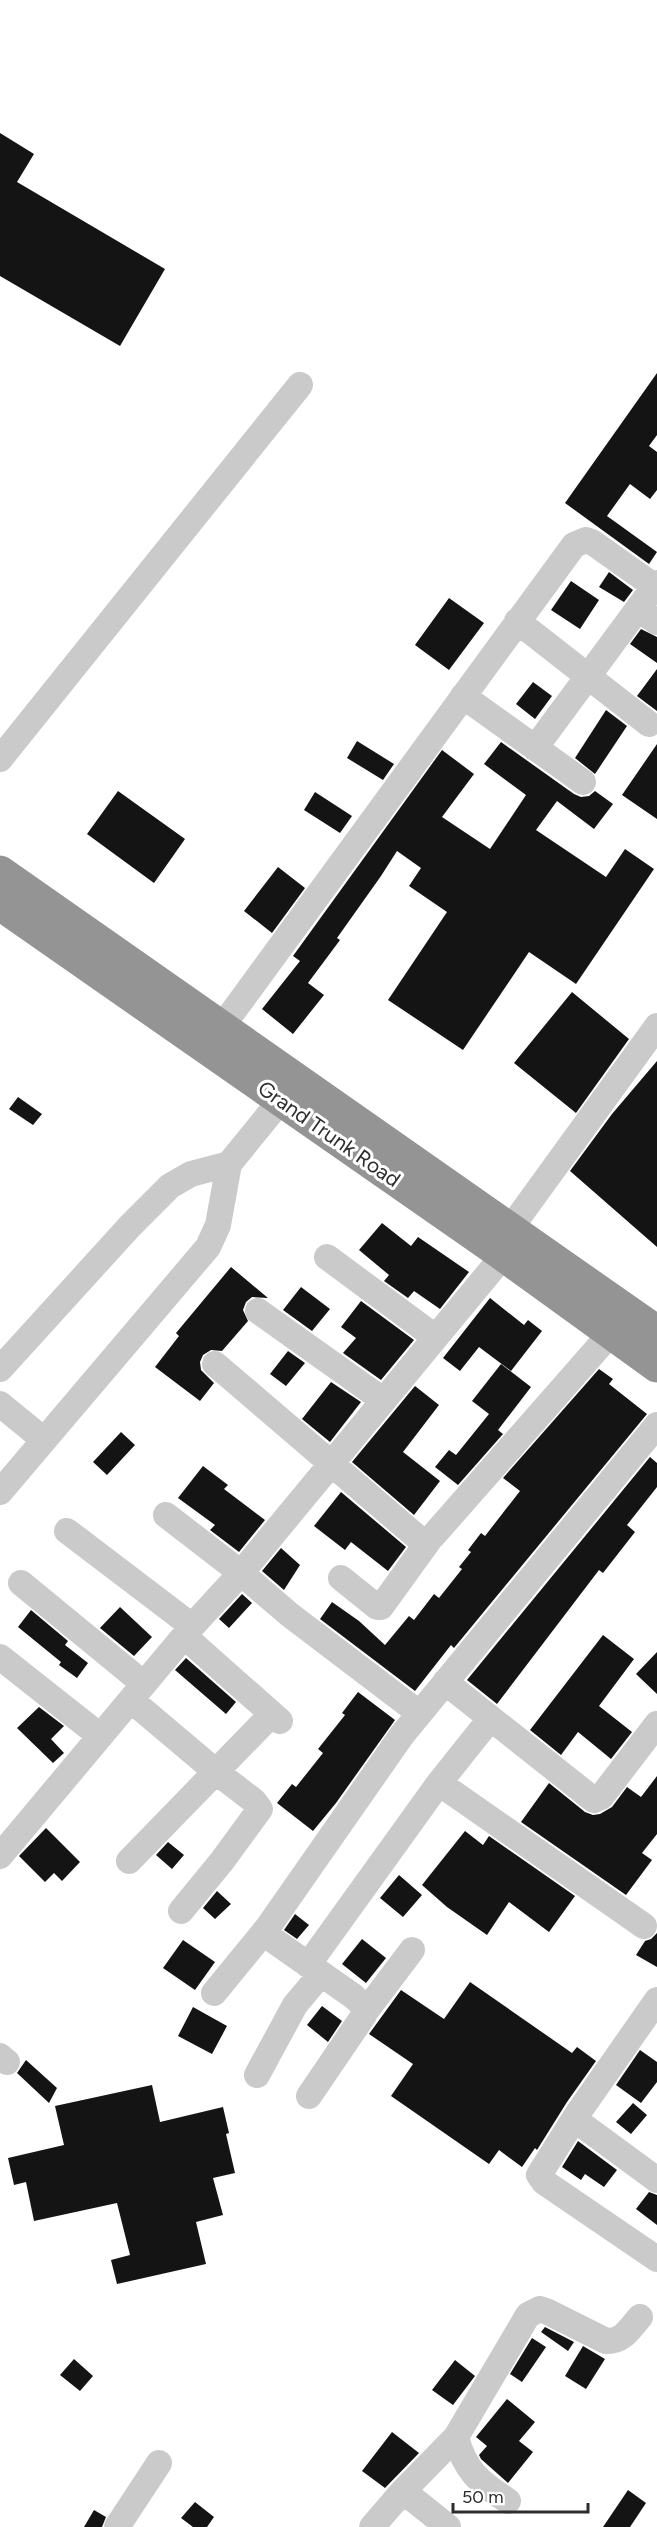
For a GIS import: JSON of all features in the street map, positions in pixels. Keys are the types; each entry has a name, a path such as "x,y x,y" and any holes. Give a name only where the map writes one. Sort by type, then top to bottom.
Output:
{"highway":[{"name":"Grand Trunk Road","path":"0,872 221,1028 506,1243 611,1333 657,1366"},
{"name":"Grand Trunk Road","path":"0,904 281,1100 506,1243 656,1329"}],"street":[{"path":"0,759 300,385"},
{"path":"221,1028 574,545 580,542 592,542 656,585 648,616 589,675 535,748"},
{"path":"517,621 649,723"},
{"path":"463,696 583,782"},
{"path":"0,1856 188,1631 241,1573 435,1337 506,1243 657,1026"},
{"path":"0,1492 207,1246 214,1236 222,1210 229,1164 281,1100"},
{"path":"0,1369 130,1226 170,1186 191,1174 229,1164"},
{"path":"327,1257 435,1337"},
{"path":"258,1311 382,1400"},
{"path":"341,1578 377,1607 381,1607 430,1539 611,1333"},
{"path":"215,1364 417,1538 425,1541 430,1539"},
{"path":"0,1404 44,1440"},
{"path":"214,1993 263,1933 419,1713 476,1648 657,1425"},
{"path":"166,1515 241,1573 290,1615 419,1713"},
{"path":"67,1531 188,1631 276,1717 215,1771 129,1861"},
{"path":"21,1582 138,1692 215,1771 255,1801 260,1809 222,1862 181,1911"},
{"path":"0,1657 100,1736"},
{"path":"445,1682 594,1800 601,1797 657,1724"},
{"path":"257,2075 315,1969 439,1783 490,1719"},
{"path":"439,1783 644,1926"},
{"path":"263,1933 364,2004 366,2011"},
{"path":"309,2096 366,2011 412,1950"},
{"path":"657,2000 574,2119 541,2170 540,2179 657,2259"},
{"path":"574,2119 657,2180"},
{"path":"372,2527 403,2491 456,2437 528,2315 533,2311 546,2311 606,2341 613,2342 623,2336 640,2317"},
{"path":"456,2437 469,2471 484,2486 508,2501"},
{"path":"117,2527 159,2463"},
{"path":"403,2491 448,2527"}],"building":[{"path":"0,133 34,154 17,182 165,269 120,346 0,276"},
{"path":"657,373 657,435 649,446 657,452 657,490 650,499 630,484 607,516 657,552 649,564 565,503"},
{"path":"609,572 633,590 624,602 599,587"},
{"path":"571,581 599,600 580,629 551,610"},
{"path":"449,598 484,623 449,670 415,645"},
{"path":"641,629 657,637 657,663 630,644"},
{"path":"657,669 657,711 637,696"},
{"path":"533,682 552,696 535,719 516,704"},
{"path":"606,710 627,726 595,774 575,758"},
{"path":"357,741 394,764 383,780 347,758"},
{"path":"501,742 574,794 581,797 589,796 595,791 613,804 594,829 557,801 536,830 606,877 625,849 654,869 576,984 529,952 463,1050 388,1000 447,912 409,886 421,868 397,851 337,938 340,940 308,983 324,995 293,1034 262,1009 300,961 293,956 442,750 474,774 442,817 490,849 526,795 484,764"},
{"path":"657,744 657,819 622,795"},
{"path":"118,791 185,839 154,883 87,834"},
{"path":"315,792 352,816 340,833 304,810"},
{"path":"278,867 305,888 272,933 244,911"},
{"path":"572,992 629,1039 576,1113 514,1063"},
{"path":"657,1061 657,1247 570,1171 612,1114"},
{"path":"18,1097 42,1114 33,1125 9,1109"},
{"path":"382,1223 411,1246 418,1237 469,1272 440,1309 414,1291 408,1298 384,1281 389,1275 359,1250"},
{"path":"231,1267 268,1298 252,1297 246,1302 243,1310 248,1321 222,1351 211,1350 203,1355 200,1362 201,1370 214,1383 200,1401 155,1367 179,1336 176,1333"},
{"path":"301,1287 330,1309 312,1331 283,1310"},
{"path":"490,1298 524,1325 528,1320 542,1331 511,1371 479,1347 460,1371 443,1358"},
{"path":"361,1301 414,1340 381,1380 343,1353 356,1338 341,1327"},
{"path":"288,1351 305,1363 286,1386 270,1374"},
{"path":"501,1364 531,1387 498,1430 503,1434 458,1485 435,1467 449,1450 456,1455 489,1414 472,1401"},
{"path":"599,1369 613,1379 609,1384 647,1414 454,1648 451,1645 415,1691 320,1619 332,1602 359,1621 385,1645 409,1616 414,1620 434,1594 439,1598 462,1569 459,1567 471,1552 468,1550 481,1533 485,1536 520,1491 503,1478"},
{"path":"331,1382 361,1402 330,1442 302,1419"},
{"path":"415,1386 439,1405 403,1452 440,1481 414,1515 352,1462"},
{"path":"121,1432 135,1445 107,1475 93,1462"},
{"path":"650,1457 657,1463 657,1487 627,1525 635,1532 603,1573 599,1570 497,1704 467,1680"},
{"path":"203,1466 228,1485 224,1489 265,1520 239,1552 210,1530 215,1525 178,1498"},
{"path":"341,1492 406,1547 388,1571 351,1542 345,1550 314,1526"},
{"path":"281,1548 300,1565 284,1590 262,1571"},
{"path":"242,1594 252,1603 229,1628 219,1619"},
{"path":"120,1607 152,1637 134,1656 100,1628"},
{"path":"31,1610 68,1641 65,1645 88,1663 77,1678 59,1665 61,1662 18,1627"},
{"path":"603,1635 634,1659 599,1706 632,1732 611,1759 578,1732 561,1755 530,1730"},
{"path":"657,1652 657,1694 636,1674"},
{"path":"186,1658 236,1702 226,1714 175,1670"},
{"path":"358,1692 395,1720 336,1803 313,1831 277,1803 292,1784 296,1787 323,1753 318,1749 345,1715 342,1713"},
{"path":"39,1707 64,1726 51,1739 64,1753 53,1763 17,1728"},
{"path":"657,1776 657,1834 642,1853 652,1860 626,1895 521,1822 549,1783 585,1812 593,1815 612,1807 627,1787 641,1797"},
{"path":"46,1828 80,1862 62,1881 54,1873 45,1882 19,1856"},
{"path":"465,1831 483,1845 489,1836 575,1896 549,1932 509,1902 487,1935 447,1907 422,1885"},
{"path":"168,1842 184,1855 172,1869 156,1855"},
{"path":"399,1875 422,1895 403,1917 380,1898"},
{"path":"217,1891 231,1904 215,1919 203,1908"},
{"path":"295,1914 309,1925 297,1939 284,1930"},
{"path":"657,1933 657,1967 636,1955 645,1941"},
{"path":"362,1939 386,1958 366,1983 342,1964"},
{"path":"183,1940 215,1962 195,1990 163,1968"},
{"path":"470,1982 572,2053 577,2047 596,2061 537,2150 535,2148 522,2167 499,2150 489,2164 391,2096 413,2064 369,2034 401,1990 444,2019"},
{"path":"322,2006 342,2021 328,2042 307,2025"},
{"path":"193,2007 227,2026 212,2054 178,2036"},
{"path":"640,2050 657,2062 657,2082 641,2103 616,2085"},
{"path":"26,2060 57,2088 49,2103 17,2073"},
{"path":"152,2085 160,2122 223,2107 229,2133 226,2134 235,2173 213,2178 223,2215 196,2222 206,2264 117,2284 111,2260 130,2255 117,2203 34,2221 26,2182 14,2185 8,2158 64,2145 55,2106"},
{"path":"633,2103 647,2115 631,2134 616,2122"},
{"path":"578,2141 617,2170 604,2187 585,2174 581,2180 562,2167"},
{"path":"649,2192 657,2195 657,2225 636,2209"},
{"path":"545,2327 574,2342 568,2351 541,2332"},
{"path":"532,2338 546,2347 522,2382 510,2374"},
{"path":"583,2346 605,2359 586,2389 565,2376"},
{"path":"74,2359 93,2376 80,2391 60,2375"},
{"path":"455,2360 475,2376 453,2405 432,2390"},
{"path":"507,2399 535,2422 519,2441 533,2452 508,2483 481,2459 479,2455 487,2446 476,2437"},
{"path":"392,2432 419,2453 385,2488 362,2471"},
{"path":"628,2490 646,2503 630,2527 603,2527"},
{"path":"195,2502 214,2517 207,2527 193,2527 181,2518"},
{"path":"94,2510 106,2517 102,2527 84,2527"}]}
